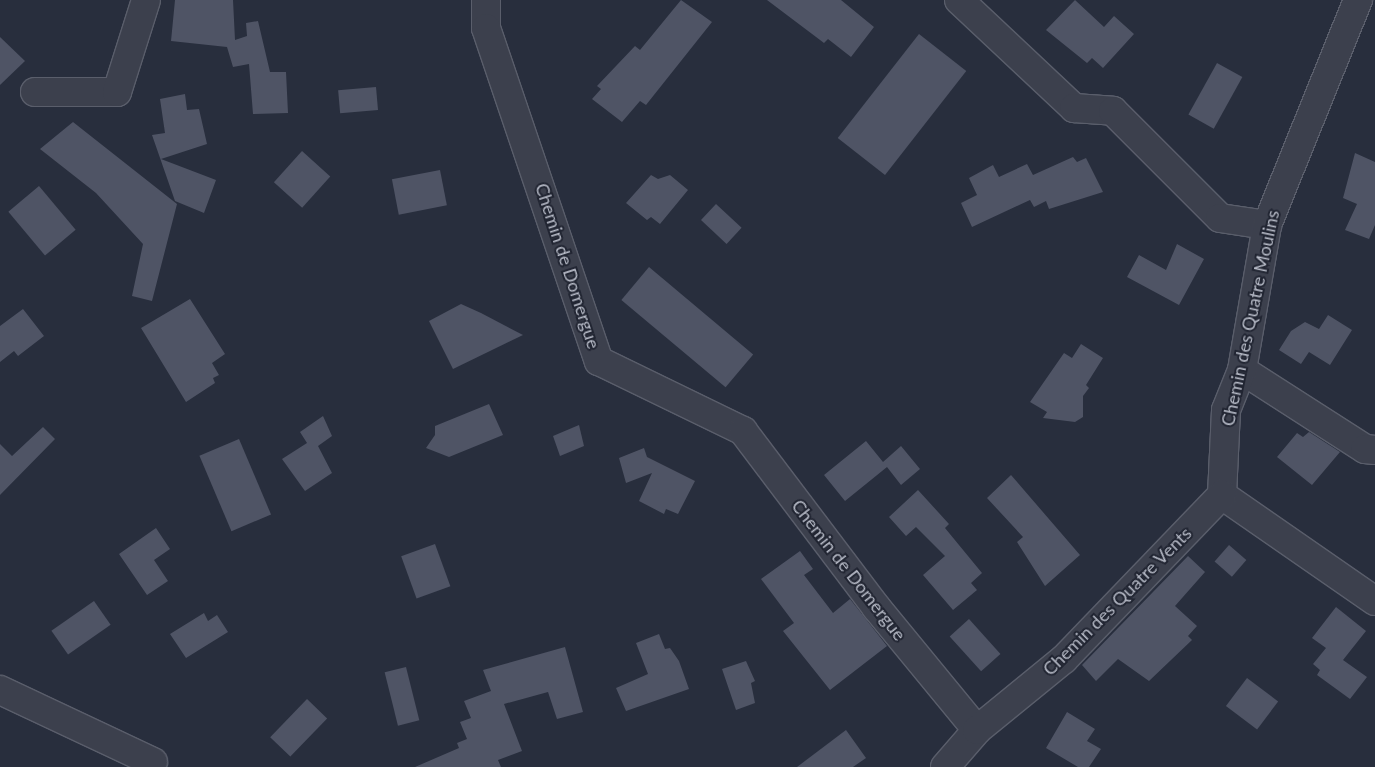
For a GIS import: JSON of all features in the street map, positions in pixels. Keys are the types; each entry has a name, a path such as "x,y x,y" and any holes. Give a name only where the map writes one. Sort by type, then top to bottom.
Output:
{"street":[{"path":"35,92 117,92 146,0"},
{"name":"Chemin de Domergue","path":"486,0 486,28 599,361 743,431 876,607 977,730"},
{"path":"958,0 1074,108 1113,111 1220,218 1267,225"},
{"name":"Chemin des Quatre Moulins","path":"1222,495 1226,410 1242,370 1267,225 1358,0"},
{"path":"1242,370 1365,449 1375,450"},
{"path":"1222,495 1375,601"},
{"name":"Chemin des Quatre Vents","path":"945,767 977,730 1064,659 1222,495"},
{"path":"0,690 153,762"}],"building":[{"path":"175,0 233,0 235,40 247,36 246,23 258,21 270,72 286,72 288,113 253,114 249,64 233,67 227,47 171,41"},
{"path":"681,0 712,22 646,105 640,101 622,122 592,99 601,89 597,86 635,46 640,50"},
{"path":"767,0 841,0 874,27 851,57 828,39 824,43"},
{"path":"1075,0 1104,27 1114,16 1134,34 1103,68 1092,58 1087,63 1046,30"},
{"path":"919,34 966,71 885,175 838,138"},
{"path":"0,37 25,61 0,85"},
{"path":"1217,63 1242,77 1214,129 1188,115"},
{"path":"376,87 378,110 340,113 338,90"},
{"path":"185,94 187,110 199,109 207,144 161,159 216,180 204,213 175,201 152,135 165,133 160,99"},
{"path":"73,122 177,204 152,301 132,296 143,244 96,193 40,149"},
{"path":"302,151 330,176 302,208 274,182"},
{"path":"1355,153 1375,162 1375,225 1369,239 1345,230 1357,204 1343,198"},
{"path":"1073,157 1077,162 1086,158 1103,192 1049,209 1046,201 1034,207 1030,200 972,227 961,203 977,195 969,178 993,165 999,177 1027,164 1033,175"},
{"path":"440,170 447,205 399,215 392,179"},
{"path":"651,175 658,179 670,175 688,190 660,224 651,217 647,220 626,203"},
{"path":"39,186 76,230 45,255 8,212"},
{"path":"716,204 742,228 727,244 701,220"},
{"path":"1177,244 1204,259 1179,305 1127,277 1139,255 1166,270"},
{"path":"649,267 753,354 726,387 621,300"},
{"path":"190,299 225,354 212,363 219,375 213,378 215,383 186,402 141,328"},
{"path":"461,304 523,335 453,369 429,321"},
{"path":"23,309 44,336 18,356 14,351 0,362 0,326"},
{"path":"1328,315 1352,330 1330,365 1309,352 1301,364 1279,350 1291,331 1305,322 1319,329"},
{"path":"1081,344 1103,358 1086,385 1089,388 1083,396 1083,417 1075,422 1043,418 1047,412 1030,402 1064,353 1072,358"},
{"path":"489,404 503,435 449,457 426,448 435,435 435,426"},
{"path":"323,416 332,436 318,446 332,473 305,491 282,459 307,443 300,432"},
{"path":"579,425 584,446 560,456 553,436"},
{"path":"43,427 55,439 0,495 0,444 12,456"},
{"path":"1309,432 1340,452 1312,485 1277,457 1297,433 1303,437"},
{"path":"239,439 271,514 231,531 199,456"},
{"path":"866,441 883,462 901,446 920,469 901,485 887,467 845,501 824,475"},
{"path":"644,448 647,457 695,481 678,514 666,509 664,514 639,501 652,473 626,483 619,458"},
{"path":"1011,475 1080,555 1045,586 1017,542 1023,537 987,498"},
{"path":"918,490 949,524 945,528 982,573 971,583 977,590 953,610 923,575 945,556 916,527 906,536 889,517"},
{"path":"156,528 170,549 154,560 168,581 147,595 119,554"},
{"path":"435,544 450,586 417,599 401,556"},
{"path":"1229,545 1246,560 1232,577 1215,562"},
{"path":"800,551 813,569 804,575 833,613 850,599 887,646 830,690 783,631 794,623 761,579"},
{"path":"1188,556 1205,572 1175,606 1197,626 1188,636 1192,640 1149,681 1118,659 1096,681 1082,665"},
{"path":"94,601 111,625 68,655 51,631"},
{"path":"1336,607 1366,631 1343,660 1367,677 1350,699 1317,675 1320,670 1313,664 1326,648 1312,638"},
{"path":"204,613 208,621 217,615 228,632 186,658 170,634"},
{"path":"969,619 1000,654 981,671 950,636"},
{"path":"659,634 665,649 670,648 679,661 689,689 626,711 616,688 648,674 636,643"},
{"path":"565,647 583,712 557,719 548,692 504,704 522,751 498,760 501,767 415,767 459,748 457,743 467,739 460,722 471,718 464,701 491,691 483,670"},
{"path":"746,661 755,681 751,683 755,703 736,710 722,669"},
{"path":"406,667 419,720 398,726 385,672"},
{"path":"1247,678 1278,701 1257,729 1226,706"},
{"path":"307,699 327,718 290,757 270,737"},
{"path":"1067,712 1095,729 1087,741 1101,749 1089,767 1078,767 1046,748"},
{"path":"846,730 866,758 853,767 797,767"}]}
